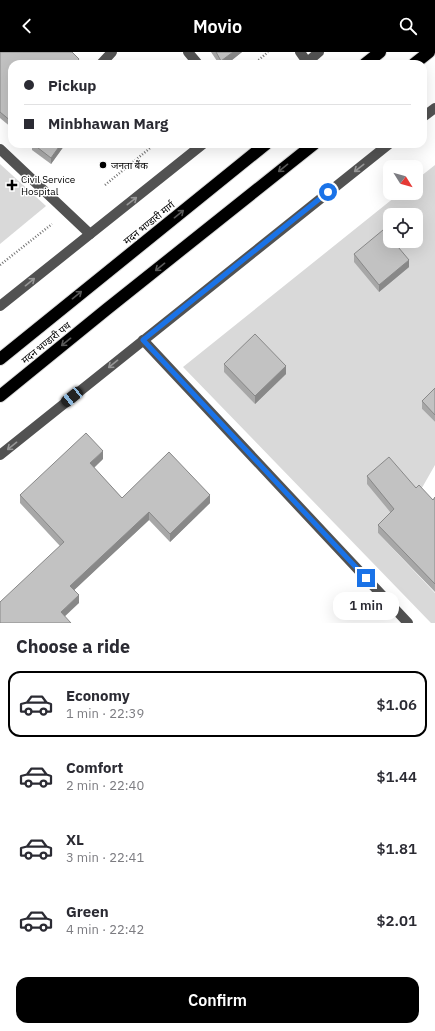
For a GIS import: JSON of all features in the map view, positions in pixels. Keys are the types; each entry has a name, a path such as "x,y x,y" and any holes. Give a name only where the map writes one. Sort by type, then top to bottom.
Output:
{"highway":[{"path":"370,60 380,52"},
{"path":"419,60 429,52"},
{"name":"मदन भण्डारी मार्ग","path":"47,320 261,148"},
{"name":"मदन भण्डारी पथ","path":"0,396 309,148"},
{"name":"मदन भण्डारी पथ","path":"0,359 47,320"}],"street":[{"path":"105,60 112,52"},
{"path":"188,52 195,60"},
{"path":"310,60 320,52"},
{"path":"0,306 199,148"},
{"path":"0,455 384,148"},
{"path":"0,149 90,234"},
{"path":"143,340 408,623"}],"path":[{"path":"259,60 268,52"},
{"path":"104,185 151,148"},
{"path":"0,265 57,220"}],"shaded area":[{"name":"Civil Service Hospital","path":"0,164 46,206 0,244"},
{"path":"435,165 435,395 422,409 435,422 435,465 419,493 378,533 435,593 435,623 431,623 183,367 391,200 423,200 423,174"}],"building":[{"path":"0,52 72,52 79,59 8,60 8,119 0,112"},
{"path":"216,52 233,52 222,60 220,60"},
{"path":"38,148 58,148 51,158"},
{"path":"383,230 383,248 399,248 409,260 379,285 354,254"},
{"path":"255,334 286,366 255,396 224,364"},
{"path":"435,388 435,415 422,401"},
{"path":"86,433 103,451 90,463 122,498 169,452 210,495 170,534 149,512 70,586 79,595 61,612 71,623 0,623 0,602 64,542 20,495"},
{"path":"389,457 416,488 419,485 433,500 435,497 435,584 378,525 394,509 367,476"}],"place":[{"name":"जनता बैंक","path":"103,165"},
{"name":"Civil Service Hospital","path":"12,185"}],"route":[{"path":"328,192 143,340 366,578"}]}
